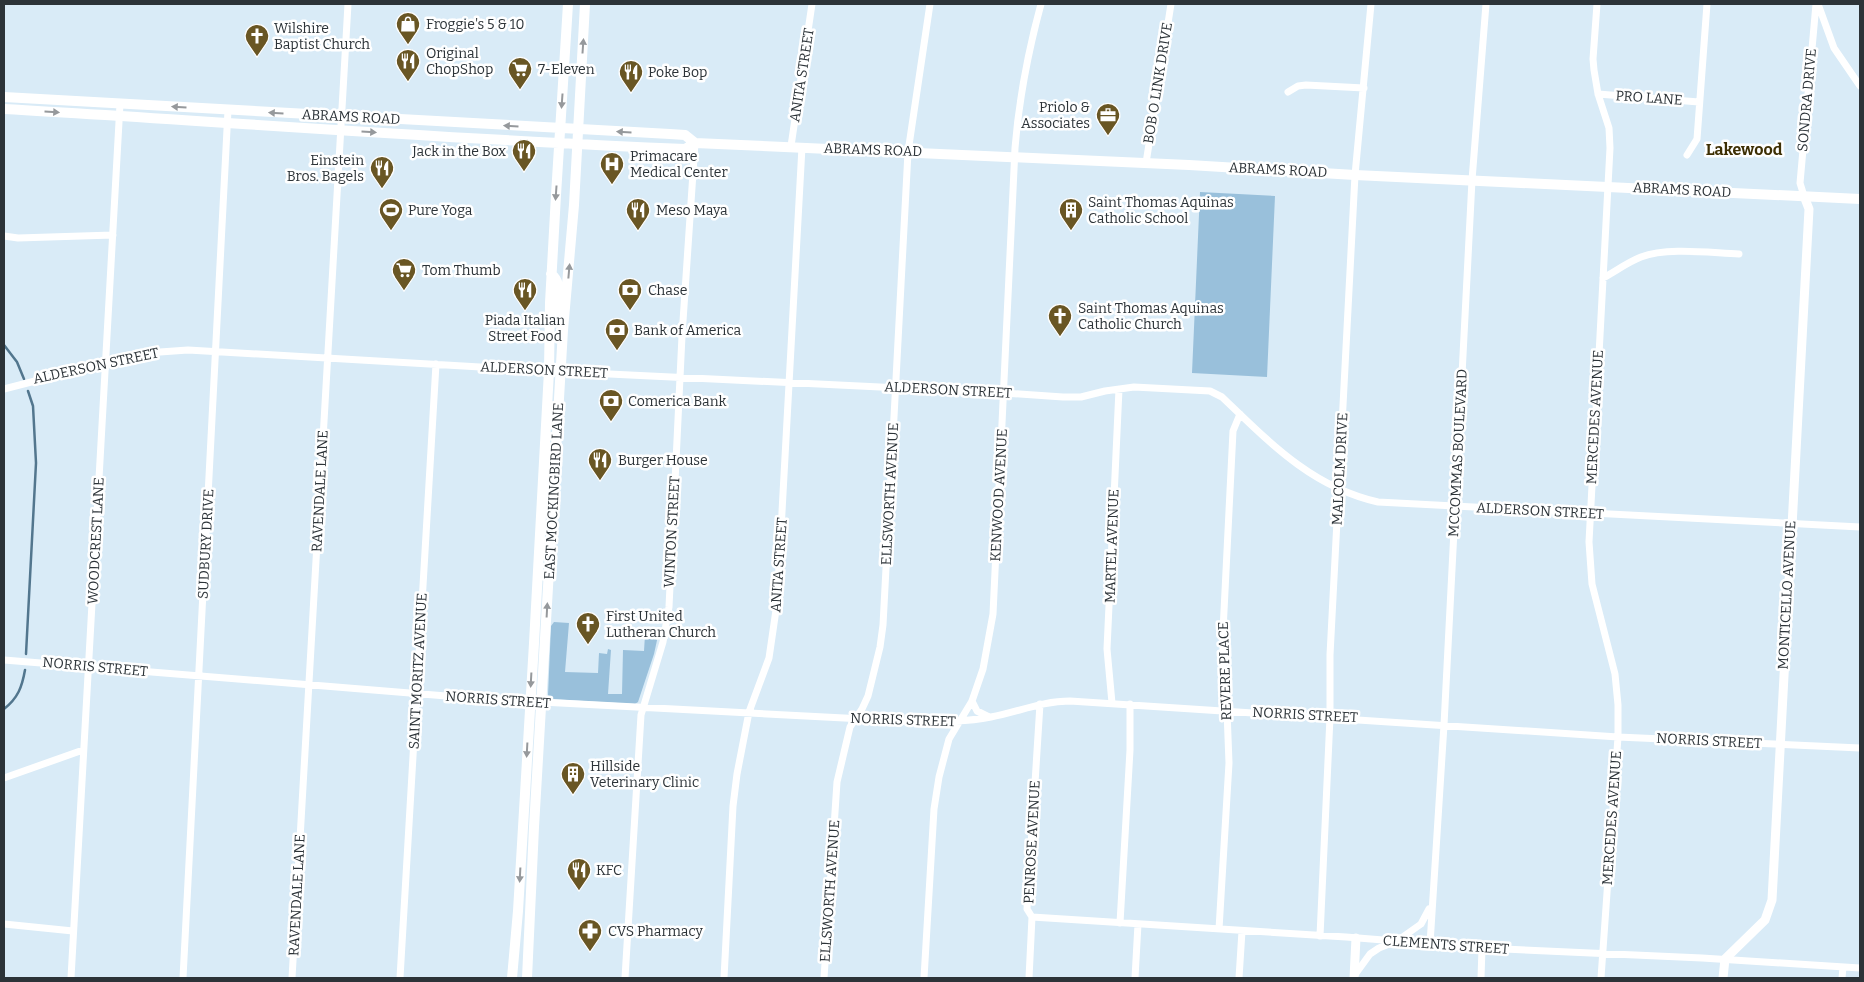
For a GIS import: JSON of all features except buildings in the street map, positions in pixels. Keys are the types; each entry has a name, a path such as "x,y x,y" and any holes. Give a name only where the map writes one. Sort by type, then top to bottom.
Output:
{"main road":[{"name":"EAST MOCKINGBIRD LANE","path":"512,978 523,827 549,371 551,274 568,4"},
{"name":"EAST MOCKINGBIRD LANE","path":"527,978 560,372 570,253 585,4"},
{"name":"ABRAMS ROAD","path":"4,97 685,135 695,142 1860,199"},
{"name":"ABRAMS ROAD","path":"4,109 559,144 685,149 695,142"},
{"path":"424,121 424,135"},
{"path":"551,274 555,276 558,284 557,307 563,330"},
{"path":"523,827 534,827"},
{"path":"518,911 530,912"}],"street":[{"path":"342,4 348,4"},
{"name":"RAVENDALE LANE","path":"292,978 348,4"},
{"name":"ANITA STREET","path":"791,146 812,4"},
{"name":"ELLSWORTH AVENUE","path":"824,978 837,782 850,727 868,696 882,632 908,152 930,4"},
{"name":"KENWOOD AVENUE","path":"924,978 934,809 944,753 949,739 972,701 983,669 993,614 1018,116 1026,63 1041,4"},
{"name":"BOB O LINK DRIVE","path":"1146,163 1171,4"},
{"name":"MALCOLM DRIVE","path":"1320,936 1338,489 1356,175 1371,4"},
{"name":"MCCOMMAS BOULEVARD","path":"1430,944 1444,725 1472,180 1486,4"},
{"name":"MERCEDES AVENUE","path":"1597,4 1593,59 1595,80 1609,128 1608,187 1589,514 1589,559 1592,584 1616,674 1618,737 1601,978"},
{"path":"1687,155 1697,140 1707,4"},
{"path":"1817,4 1834,48 1860,86"},
{"name":"SONDRA DRIVE","path":"1804,196 1800,183 1817,4"},
{"path":"1288,92 1306,84 1364,88"},
{"name":"PRO LANE","path":"1598,94 1699,102"},
{"name":"WOODCREST LANE","path":"71,978 120,104"},
{"name":"SUDBURY DRIVE","path":"183,978 228,110"},
{"name":"WINTON STREET","path":"625,978 642,708 663,642 669,607 680,377 695,142"},
{"name":"ANITA STREET","path":"724,978 733,806 737,774 749,712 769,658 774,633 802,147"},
{"name":"MONTICELLO AVENUE","path":"1725,959 1764,920 1772,900 1809,209 1804,196"},
{"path":"4,236 18,238 113,235"},
{"path":"1603,278 1626,264 1656,253 1739,254"},
{"name":"ALDERSON STREET","path":"4,388 132,356 160,352 215,351 560,372 1003,392 1063,397 1081,397 1119,388 1134,387 1210,391 1222,397 1314,477 1356,497 1378,502 1860,527"},
{"name":"SAINT MORITZ AVENUE","path":"400,978 436,364"},
{"name":"MARTEL AVENUE","path":"1112,703 1108,650 1119,388"},
{"name":"REVERE PLACE","path":"1219,929 1228,763 1222,631 1233,431 1240,414"},
{"name":"NORRIS STREET","path":"4,660 541,703 958,723 989,718 1054,701 1130,704 1618,737 1860,748"},
{"path":"972,701 977,711 989,718"},
{"name":"PENROSE AVENUE","path":"1029,978 1032,917 1027,908 1040,704"},
{"path":"1120,923 1130,750 1130,704"},
{"path":"4,778 83,750"},
{"name":"MCCOMMAS BOULEVARD","path":"1354,977 1370,954 1379,948 1397,941 1421,924 1427,916 1432,902"},
{"name":"CLEMENTS STREET","path":"1032,917 1482,948 1725,959 1860,968"},
{"path":"4,924 73,931"},
{"path":"1135,978 1138,924"},
{"path":"1240,978 1242,931"},
{"name":"MCCOMMAS BOULEVARD","path":"1354,977 1356,938"},
{"path":"1481,978 1482,948"},
{"path":"1723,978 1725,959"},
{"path":"1842,978 1843,967"}],"shaded area":[{"path":"1200,192 1275,196 1267,377 1192,373"},
{"path":"554,622 569,623 565,672 598,673 599,653 607,654 608,649 611,650 608,694 622,694 623,650 644,651 645,635 648,635 651,629 659,631 654,654 638,702 635,704 550,699 548,695 551,626"}],"waterway":[{"path":"4,345 17,362 24,379"},
{"path":"26,654 36,463 33,406 28,391"},
{"path":"4,709 19,692 25,670"}],"place":[{"name":"Froggie's 5 & 10","path":"408,45"},
{"name":"Wilshire Baptist Church","path":"257,57"},
{"name":"Original ChopShop","path":"408,82"},
{"name":"7-Eleven","path":"520,90"},
{"name":"Poke Bop","path":"631,93"},
{"name":"Priolo & Associates","path":"1108,136"},
{"name":"Jack in the Box","path":"524,172"},
{"name":"Primacare Medical Center","path":"612,185"},
{"name":"Einstein Bros. Bagels","path":"382,189"},
{"name":"Pure Yoga","path":"391,231"},
{"name":"Meso Maya","path":"638,231"},
{"name":"Saint Thomas Aquinas Catholic School","path":"1071,231"},
{"name":"Tom Thumb","path":"404,291"},
{"name":"Piada Italian Street Food","path":"525,311"},
{"name":"Chase","path":"630,311"},
{"name":"Saint Thomas Aquinas Catholic Church","path":"1060,337"},
{"name":"Bank of America","path":"617,351"},
{"name":"Comerica Bank","path":"611,422"},
{"name":"Burger House","path":"600,481"},
{"name":"First United Lutheran Church","path":"588,645"},
{"name":"Hillside Veterinary Clinic","path":"573,795"},
{"name":"KFC","path":"579,891"},
{"name":"CVS Pharmacy","path":"590,952"}],"district":[{"name":"Lakewood","path":"1744,149"}]}
